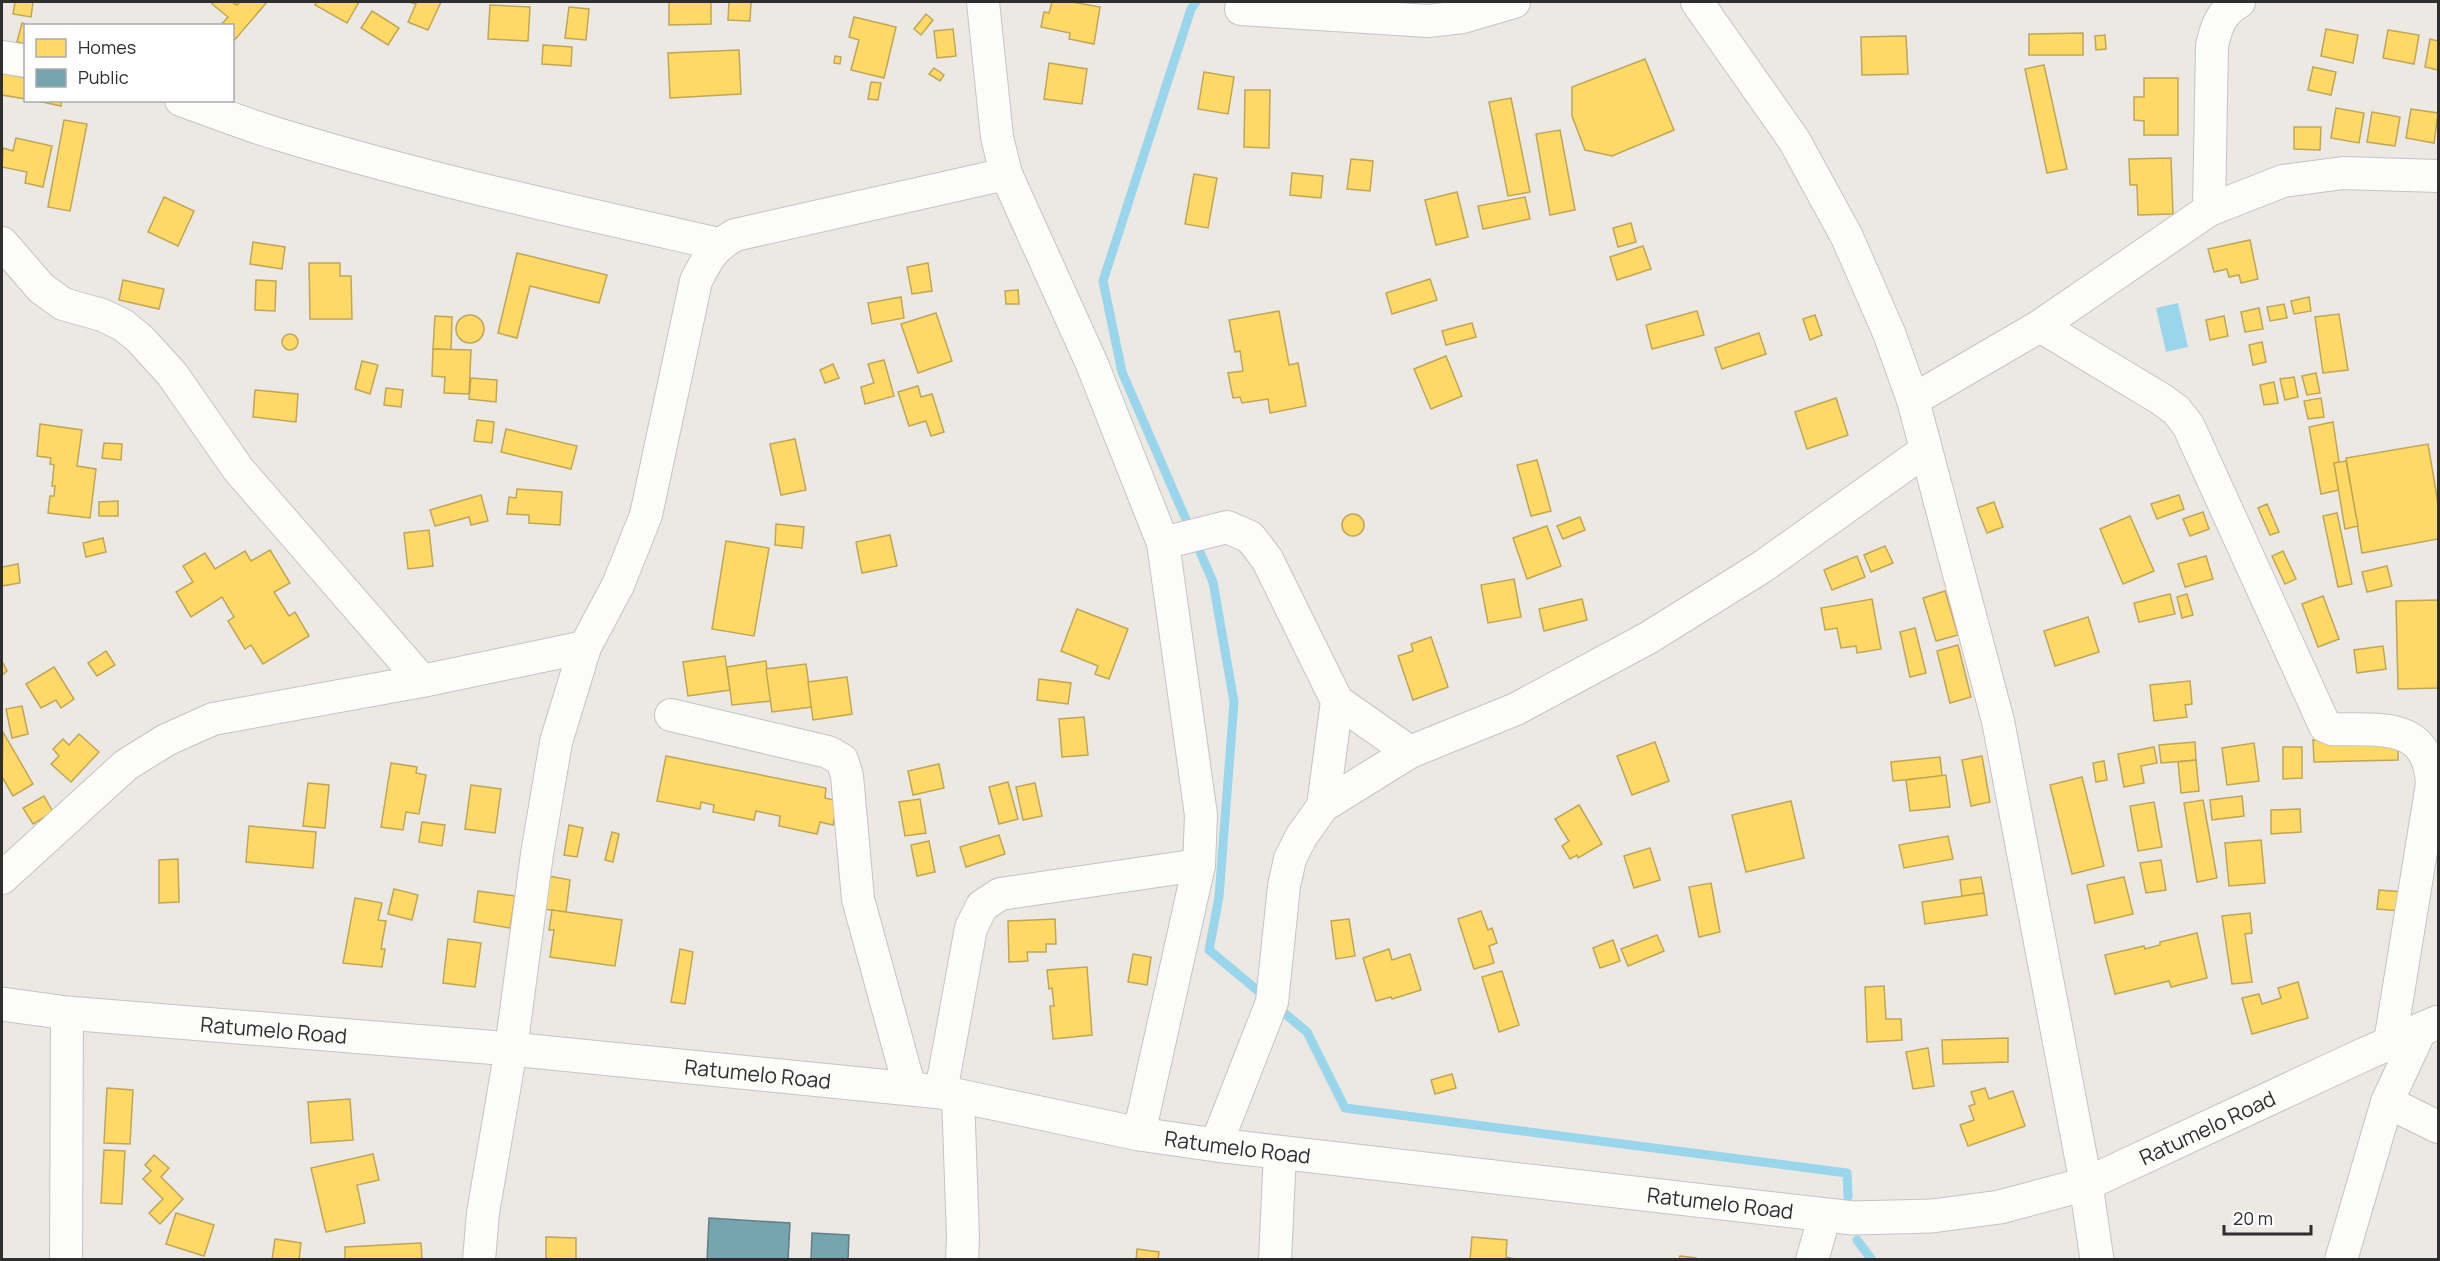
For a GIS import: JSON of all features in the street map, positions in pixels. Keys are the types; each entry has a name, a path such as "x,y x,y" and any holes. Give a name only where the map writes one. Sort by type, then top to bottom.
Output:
{"street":[{"path":"983,2 997,136 1006,174 1092,364 1163,543 1201,814 1199,865 1139,1134"},
{"path":"1241,9 1428,21 1463,17 1514,2"},
{"path":"1696,2 1794,140 1847,237 1889,333 1913,400 1998,721 2086,1184 2097,1260"},
{"path":"2210,210 2211,46 2217,24 2230,7 2239,2"},
{"path":"2,57 24,61"},
{"path":"188,102 278,134 480,190 719,244"},
{"path":"1913,400 2040,326 2210,210 2283,181 2343,173 2439,176"},
{"path":"478,1260 483,1213 511,1049 537,854 556,742 585,647 618,585 646,515 696,281 707,258 719,244 735,235 1006,174"},
{"path":"2,243 41,288 63,304 102,315 123,325 140,339 172,374 238,469 422,681"},
{"path":"2040,326 2162,399 2176,410 2188,425 2325,726 2332,729 2401,732 2426,754 2431,769 2432,784 2391,1042"},
{"path":"1216,1145 1272,1002 1284,886 1290,859 1301,837 1323,806 1410,752 1516,709 1648,638 1762,567 1926,450"},
{"path":"1163,543 1227,527 1250,537 1267,559 1336,701 1410,752"},
{"path":"2,878 126,765 166,740 213,719 422,681 585,647"},
{"path":"1323,806 1336,701"},
{"path":"671,715 828,752 842,760 848,776 858,899 936,1092 963,1237 962,1260"},
{"path":"936,1092 971,928 982,906 1000,894 1199,865"},
{"name":"Ratumelo Road","path":"2,1004 67,1013 511,1049 936,1092 1139,1134 1216,1145 1853,1218 1932,1216 2000,1207 2086,1184 2430,1025"},
{"path":"66,1260 67,1013"},
{"path":"2341,1260 2387,1102 2430,1025"},
{"path":"2387,1102 2439,1127"},
{"path":"1275,1260 1280,1152"},
{"path":"1812,1260 1825,1215"}],"water":[{"path":"2178,303 2188,347 2166,352 2156,308"}],"building: Homes":[{"path":"15,2 33,2 31,17 13,14"},
{"path":"214,2 232,2 237,5 240,2 267,2 234,41 234,24 222,24 228,17 212,4"},
{"path":"316,2 359,2 347,23 315,5"},
{"path":"409,2 441,2 428,30 408,22 416,4"},
{"path":"669,2 711,2 711,24 669,25"},
{"path":"729,2 751,2 750,21 728,20"},
{"path":"1052,2 1072,2 1100,7 1094,44 1069,39 1070,33 1041,27 1044,12 1049,13"},
{"path":"490,5 530,7 528,41 488,39"},
{"path":"569,7 589,9 586,40 565,38"},
{"path":"372,11 399,28 388,45 361,28"},
{"path":"926,14 933,20 921,35 914,29"},
{"path":"854,17 896,27 884,78 851,70 859,40 849,37"},
{"path":"22,23 25,24 24,44 17,42"},
{"path":"953,29 956,56 937,58 934,31"},
{"path":"2326,29 2358,35 2353,63 2321,56"},
{"path":"2388,30 2419,35 2414,64 2383,58"},
{"path":"2083,33 2083,55 2029,55 2029,34"},
{"path":"2105,35 2106,49 2096,50 2095,36"},
{"path":"1906,36 1908,74 1862,75 1861,37"},
{"path":"2430,39 2438,41 2438,70 2425,67"},
{"path":"543,45 572,47 571,66 542,64"},
{"path":"739,50 741,94 670,98 668,53"},
{"path":"835,56 841,57 840,64 834,63"},
{"path":"1645,59 1674,130 1612,156 1585,150 1572,116 1572,87"},
{"path":"1049,63 1087,69 1082,104 1044,99"},
{"path":"2044,65 2067,169 2047,173 2025,69"},
{"path":"2313,67 2336,72 2331,95 2308,90"},
{"path":"934,68 944,75 940,81 929,74"},
{"path":"1204,72 1234,77 1228,114 1198,109"},
{"path":"2,73 24,78 24,99 2,95"},
{"path":"2144,78 2178,78 2178,135 2144,135 2144,121 2134,120 2134,97 2144,97"},
{"path":"871,82 881,83 878,100 868,99"},
{"path":"1245,90 1270,90 1269,148 1244,147"},
{"path":"1511,98 1530,192 1508,196 1489,102"},
{"path":"42,102 62,102 61,106"},
{"path":"2336,108 2364,113 2359,143 2331,138"},
{"path":"2411,109 2438,113 2434,143 2406,138"},
{"path":"2372,112 2400,117 2395,146 2367,142"},
{"path":"64,120 87,124 70,211 48,207"},
{"path":"2294,127 2321,127 2320,150 2294,149"},
{"path":"1560,130 1575,210 1550,215 1536,134"},
{"path":"16,138 52,146 43,187 25,183 27,172 2,167 3,148 13,151"},
{"path":"2171,158 2173,214 2138,215 2137,185 2130,185 2129,159"},
{"path":"1351,159 1373,161 1370,191 1347,189"},
{"path":"1292,173 1323,176 1321,198 1290,195"},
{"path":"1194,174 1217,178 1208,228 1185,224"},
{"path":"1457,192 1468,237 1436,245 1425,200"},
{"path":"164,197 194,211 178,246 148,232"},
{"path":"1525,197 1530,219 1483,229 1478,206"},
{"path":"1631,223 1636,242 1618,247 1613,228"},
{"path":"2250,240 2258,279 2241,283 2239,275 2229,277 2227,269 2214,272 2208,249"},
{"path":"253,242 285,247 282,269 250,264"},
{"path":"1643,246 1651,269 1617,280 1610,257"},
{"path":"517,253 607,275 599,303 530,286 517,338 498,333"},
{"path":"309,263 340,263 340,276 351,276 352,319 310,319"},
{"path":"928,263 932,291 912,294 907,267"},
{"path":"1430,279 1437,300 1392,314 1386,293"},
{"path":"123,280 164,289 159,309 119,300"},
{"path":"256,280 276,281 275,311 255,310"},
{"path":"1018,290 1019,304 1006,304 1005,291"},
{"path":"901,297 904,318 872,324 868,303"},
{"path":"2309,297 2311,311 2294,314 2291,301"},
{"path":"2284,304 2287,318 2270,321 2267,307"},
{"path":"2259,308 2263,329 2245,332 2241,312"},
{"path":"1279,311 1289,365 1298,363 1306,406 1270,413 1268,399 1242,403 1240,397 1233,398 1228,373 1243,371 1240,351 1235,352 1229,320"},
{"path":"1697,311 1704,335 1652,349 1646,325"},
{"path":"936,313 952,361 918,373 901,324"},
{"path":"2339,314 2348,370 2323,373 2315,317"},
{"path":"470,315 480,319 484,329 480,339 470,343 460,339 456,329 460,319"},
{"path":"1815,315 1822,335 1810,340 1803,319"},
{"path":"435,316 452,317 451,350 433,349"},
{"path":"2224,316 2228,336 2210,340 2206,320"},
{"path":"1472,323 1476,337 1446,345 1442,331"},
{"path":"1759,333 1766,354 1722,369 1715,348"},
{"path":"290,334 296,336 298,342 296,348 290,350 284,348 282,342 284,336"},
{"path":"2262,342 2266,362 2253,365 2249,345"},
{"path":"433,349 471,350 469,394 444,393 445,377 432,376"},
{"path":"1446,356 1462,396 1431,409 1414,369"},
{"path":"884,360 894,396 865,404 861,387 874,383 868,364"},
{"path":"362,361 378,365 370,394 355,389"},
{"path":"833,364 839,378 825,383 820,370"},
{"path":"2316,373 2320,393 2307,395 2302,376"},
{"path":"2294,377 2298,397 2285,400 2280,379"},
{"path":"471,378 497,380 496,402 469,399"},
{"path":"2274,382 2278,403 2264,405 2260,385"},
{"path":"918,386 921,397 932,394 944,432 931,436 926,421 909,426 898,392"},
{"path":"386,388 403,390 401,407 384,405"},
{"path":"255,390 298,394 296,422 253,417"},
{"path":"1836,398 1848,435 1807,449 1795,412"},
{"path":"2321,398 2324,417 2308,419 2304,401"},
{"path":"477,420 494,422 492,443 474,441"},
{"path":"2333,422 2339,462 2334,463 2339,490 2321,494 2309,427"},
{"path":"40,424 82,430 77,466 96,469 90,518 48,513 50,496 54,496 55,486 52,486 54,465 50,464 51,458 37,456"},
{"path":"506,429 577,446 571,469 501,452"},
{"path":"795,439 806,490 781,495 770,444"},
{"path":"104,443 122,444 121,460 102,458"},
{"path":"2428,444 2438,503 2438,539 2362,553 2346,458"},
{"path":"1537,460 1551,511 1531,516 1517,465"},
{"path":"2346,461 2358,526 2345,529 2334,463"},
{"path":"517,489 562,492 560,525 529,523 529,515 507,514 509,497 516,498"},
{"path":"481,495 488,521 471,525 469,517 435,526 430,510"},
{"path":"2179,495 2184,509 2157,519 2151,504"},
{"path":"118,501 118,516 99,516 99,502"},
{"path":"1994,502 2003,527 1987,533 1977,508"},
{"path":"2267,504 2279,532 2270,535 2258,508"},
{"path":"2203,512 2209,529 2190,536 2183,519"},
{"path":"2337,513 2352,584 2338,587 2323,516"},
{"path":"1349,514 1357,514 1364,521 1364,529 1357,536 1349,536 1342,529 1342,521"},
{"path":"2130,516 2154,571 2123,584 2100,529"},
{"path":"1580,517 1585,530 1563,539 1557,526"},
{"path":"776,524 804,527 802,548 775,545"},
{"path":"1547,526 1561,566 1527,579 1513,538"},
{"path":"429,530 433,566 408,569 404,533"},
{"path":"890,535 897,566 862,573 856,542"},
{"path":"103,538 106,552 86,557 83,543"},
{"path":"726,541 769,548 754,636 712,629"},
{"path":"1885,546 1893,563 1871,572 1864,555"},
{"path":"270,550 290,583 274,592 289,616 295,612 309,636 263,664 251,645 245,649 228,621 234,617 222,597 191,617 176,592 193,582 183,566 205,553 215,569 245,551 251,561"},
{"path":"2283,551 2296,579 2285,584 2272,556"},
{"path":"1857,556 1865,577 1832,590 1824,570"},
{"path":"2206,556 2213,579 2185,587 2178,564"},
{"path":"18,564 20,583 2,586 2,567"},
{"path":"2387,566 2392,586 2367,592 2362,572"},
{"path":"1514,579 1521,617 1488,623 1481,585"},
{"path":"1945,591 1958,635 1936,641 1923,598"},
{"path":"2170,594 2175,614 2139,622 2134,603"},
{"path":"2187,594 2193,615 2182,618 2177,597"},
{"path":"2323,596 2339,639 2318,647 2302,604"},
{"path":"1582,599 1587,620 1544,631 1539,609"},
{"path":"1872,599 1881,649 1857,653 1856,646 1841,648 1837,628 1825,630 1821,608"},
{"path":"2438,600 2438,688 2398,689 2396,601"},
{"path":"1077,609 1128,629 1109,679 1095,674 1098,666 1061,651"},
{"path":"2088,617 2099,652 2055,666 2044,631"},
{"path":"1915,628 1926,673 1910,677 1900,632"},
{"path":"1431,637 1448,687 1413,700 1398,656 1413,651 1411,644"},
{"path":"1958,645 1971,697 1950,703 1937,651"},
{"path":"2383,646 2386,669 2357,673 2354,650"},
{"path":"106,651 115,665 97,676 88,663"},
{"path":"725,656 730,690 688,696 683,662"},
{"path":"2,661 7,671 2,675"},
{"path":"766,661 771,701 732,705 727,667"},
{"path":"806,664 812,707 772,712 766,669"},
{"path":"54,667 74,699 61,708 56,700 41,708 26,684"},
{"path":"847,677 852,714 813,720 808,682"},
{"path":"1039,679 1071,683 1068,704 1037,700"},
{"path":"2190,681 2192,704 2185,705 2187,717 2154,721 2150,685"},
{"path":"22,706 28,734 12,738 6,709"},
{"path":"1084,717 1088,755 1062,757 1059,719"},
{"path":"3,732 33,784 13,796 2,777"},
{"path":"79,734 99,752 71,782 51,764 59,756 53,749 63,739 69,745"},
{"path":"2398,738 2398,760 2314,762 2313,740"},
{"path":"1655,742 1669,781 1632,795 1617,756"},
{"path":"2195,742 2196,760 2161,763 2159,745"},
{"path":"2254,743 2259,781 2227,785 2222,748"},
{"path":"2154,747 2157,763 2141,766 2144,783 2124,787 2118,754"},
{"path":"2283,747 2302,747 2302,778 2283,779"},
{"path":"666,756 826,788 825,798 838,801 833,825 820,822 817,834 779,826 780,816 756,811 754,820 713,812 714,805 701,802 700,809 657,801"},
{"path":"1982,756 1990,802 1971,806 1962,760"},
{"path":"1940,757 1942,776 1893,781 1891,762"},
{"path":"2196,760 2199,791 2181,793 2178,762"},
{"path":"2104,761 2107,780 2096,782 2093,763"},
{"path":"391,763 417,767 416,773 426,775 419,814 406,812 403,830 381,827"},
{"path":"939,764 944,788 913,795 908,771"},
{"path":"1946,775 1950,807 1910,811 1906,780"},
{"path":"2082,777 2104,866 2072,874 2050,785"},
{"path":"1008,782 1018,819 999,824 989,787"},
{"path":"308,783 329,785 325,828 303,826"},
{"path":"1035,783 1042,816 1023,820 1016,787"},
{"path":"471,785 501,789 495,833 465,829"},
{"path":"44,796 53,812 33,824 23,808"},
{"path":"2242,796 2244,816 2212,820 2210,800"},
{"path":"920,799 926,833 905,836 899,802"},
{"path":"2203,800 2217,878 2197,882 2184,803"},
{"path":"1791,801 1804,858 1746,872 1732,815"},
{"path":"2154,802 2162,847 2138,851 2130,806"},
{"path":"1579,805 1602,844 1578,858 1577,855 1570,859 1562,846 1569,841 1555,819"},
{"path":"2300,809 2301,832 2271,834 2271,810"},
{"path":"422,822 445,825 442,846 419,842"},
{"path":"569,825 583,828 577,857 564,855"},
{"path":"249,826 316,832 313,868 246,862"},
{"path":"612,832 619,834 613,862 605,860"},
{"path":"999,835 1005,854 966,867 960,847"},
{"path":"1948,836 1953,859 1904,868 1899,845"},
{"path":"2261,840 2265,883 2229,886 2225,843"},
{"path":"929,841 935,872 917,876 911,845"},
{"path":"1650,848 1660,880 1634,888 1624,856"},
{"path":"178,859 179,902 159,903 159,860"},
{"path":"2161,860 2166,890 2146,893 2140,863"},
{"path":"549,876 570,880 566,912 544,909"},
{"path":"1981,877 1984,893 1962,896 1960,880"},
{"path":"2124,877 2133,914 2095,923 2087,885"},
{"path":"1711,883 1720,932 1699,937 1689,887"},
{"path":"394,889 418,895 412,920 388,914"},
{"path":"2379,890 2404,892 2402,911 2377,909"},
{"path":"478,891 515,896 510,928 474,922"},
{"path":"1984,893 1987,915 1925,924 1922,902"},
{"path":"355,898 382,903 378,920 386,921 381,949 385,949 382,967 343,963"},
{"path":"552,910 622,920 615,966 550,957 554,930 549,930"},
{"path":"1481,911 1488,930 1492,928 1497,943 1489,946 1494,963 1474,969 1458,919"},
{"path":"2250,913 2252,933 2245,934 2252,982 2232,984 2222,916"},
{"path":"1055,919 1056,944 1046,944 1046,952 1027,952 1028,961 1009,962 1008,921"},
{"path":"1349,919 1355,956 1336,959 1331,921"},
{"path":"2197,933 2207,978 2171,987 2169,981 2115,994 2105,955 2144,946 2145,949 2160,945 2160,942"},
{"path":"1657,935 1664,951 1628,966 1621,949"},
{"path":"448,939 481,943 475,987 443,983"},
{"path":"1613,940 1620,961 1600,968 1593,948"},
{"path":"680,949 693,952 685,1004 671,1002"},
{"path":"1389,949 1392,960 1410,954 1421,990 1392,999 1391,997 1376,1001 1363,958"},
{"path":"1133,954 1151,957 1147,985 1128,982"},
{"path":"1087,967 1092,1035 1053,1039 1050,1006 1054,1006 1047,970"},
{"path":"1502,971 1519,1025 1499,1032 1482,977"},
{"path":"2298,982 2308,1018 2252,1034 2242,998 2259,994 2262,1004 2281,998 2278,988"},
{"path":"1884,986 1886,1019 1901,1019 1902,1040 1867,1042 1865,987"},
{"path":"2008,1038 2008,1062 1943,1064 1942,1040"},
{"path":"1928,1048 1934,1086 1913,1089 1906,1052"},
{"path":"1452,1074 1456,1088 1435,1094 1431,1080"},
{"path":"107,1088 133,1090 130,1144 104,1143"},
{"path":"1985,1088 1989,1099 2013,1091 2025,1126 1968,1146 1960,1125 1974,1120 1969,1106 1975,1104 1971,1092"},
{"path":"350,1099 353,1140 311,1143 308,1102"},
{"path":"104,1150 125,1151 122,1204 101,1203"},
{"path":"373,1154 379,1180 357,1185 365,1223 326,1232 311,1168"},
{"path":"154,1155 169,1168 161,1177 183,1199 160,1224 149,1213 163,1199 143,1179 151,1171 145,1165"},
{"path":"176,1213 214,1225 204,1256 166,1244"},
{"path":"546,1237 576,1238 576,1260 546,1260"},
{"path":"1472,1237 1507,1240 1506,1257 1519,1260 1470,1260"},
{"path":"275,1239 301,1243 299,1260 272,1260"},
{"path":"421,1243 422,1260 345,1260 345,1247"},
{"path":"1137,1249 1159,1252 1158,1260 1136,1260"},
{"path":"1680,1256 1696,1258 1696,1260 1679,1260"}],"building: Public":[{"path":"709,1218 790,1223 788,1260 707,1260"},
{"path":"812,1233 849,1235 848,1260 811,1260"}],"waterway":[{"path":"1196,2 1191,9 1103,281 1122,372 1213,582 1234,702 1219,897 1209,950 1307,1032 1345,1108 1847,1173 1848,1197"},
{"path":"1857,1240 1872,1260"}]}
